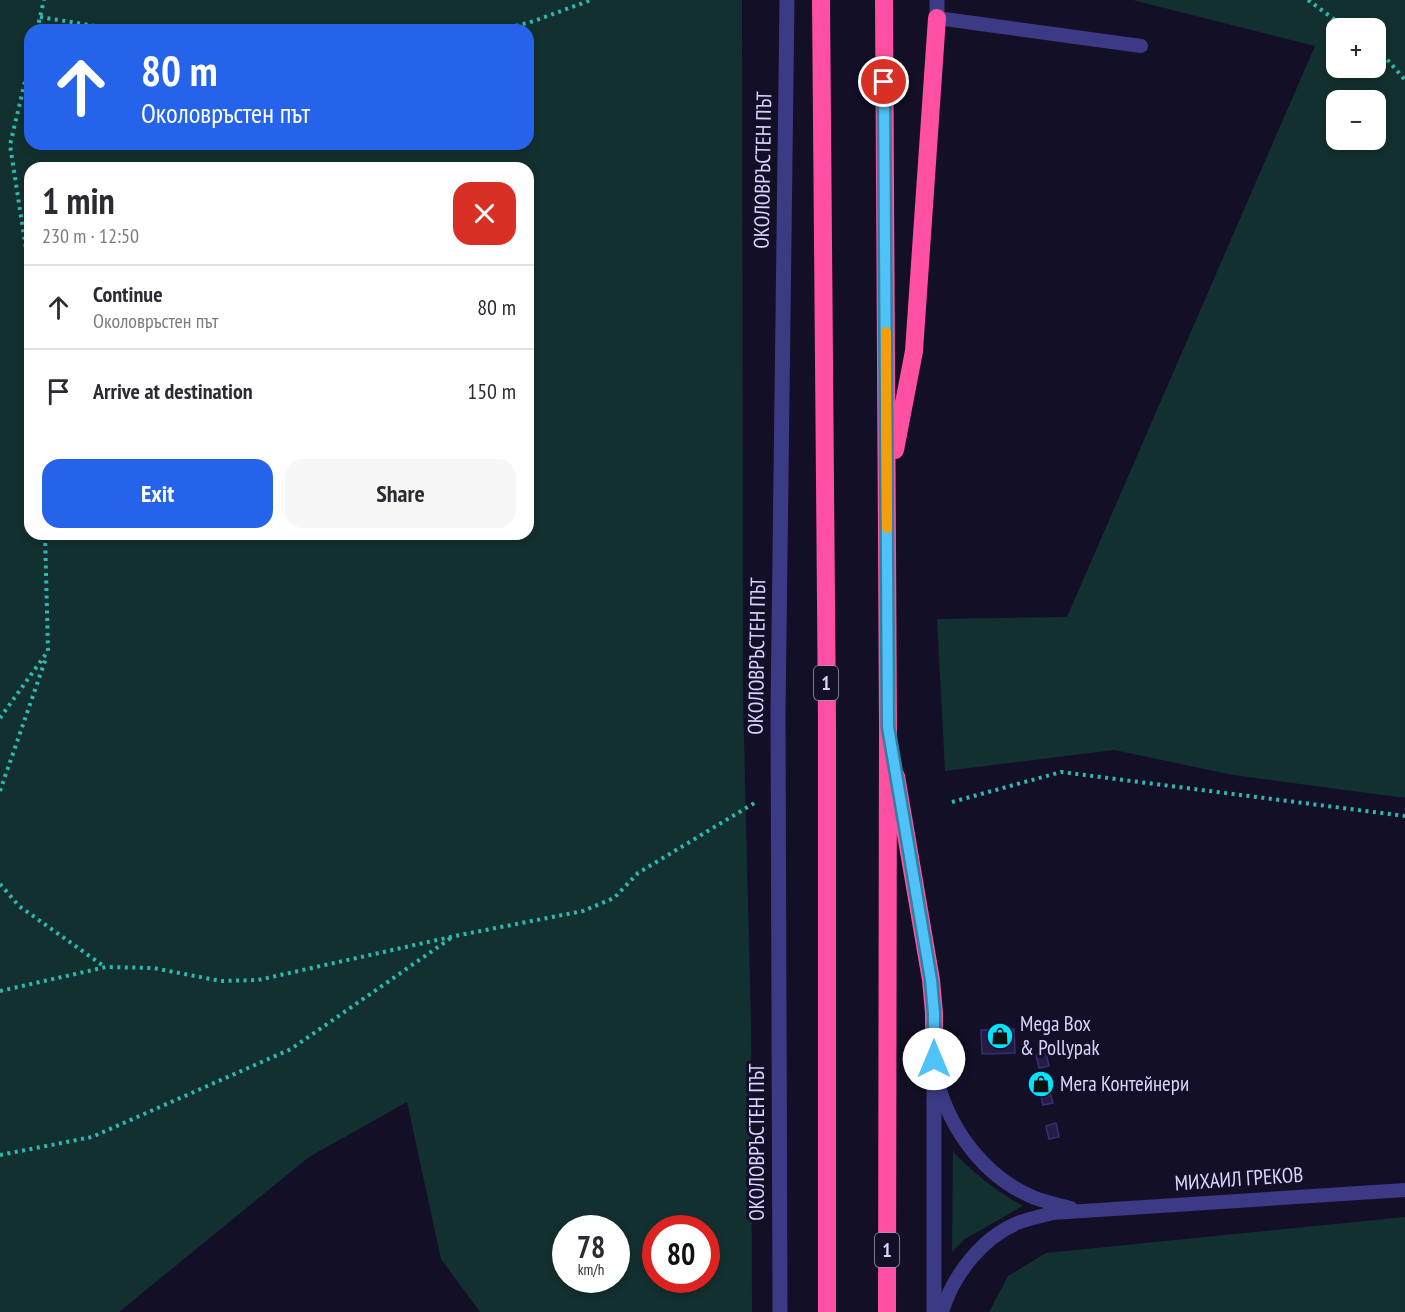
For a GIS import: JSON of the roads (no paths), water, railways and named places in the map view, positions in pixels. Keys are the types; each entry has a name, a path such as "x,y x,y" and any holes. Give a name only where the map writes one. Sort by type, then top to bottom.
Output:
{"highway":[{"path":"810,0 821,55"},
{"name":"1","path":"821,0 827,711 827,1312"},
{"name":"1","path":"884,0 888,727 887,1312"},
{"path":"887,490 914,351 937,9"},
{"path":"888,727 931,980 934,1059"}],"street":[{"name":"ОКОЛОВРЪСТЕН ПЪТ","path":"780,1312 778,714 787,0"},
{"path":"934,1059 934,1312"}],"lane":[{"path":"937,9 1141,46"},
{"name":"МИХАИЛ ГРЕКОВ","path":"934,1059 942,1100 958,1132 974,1153 996,1175 1034,1198 1076,1210"},
{"name":"МИХАИЛ ГРЕКОВ","path":"942,1312 953,1284 966,1264 999,1234 1019,1223 1052,1213 1405,1190"}],"place":[{"name":"Mega Box & Pollypak","path":"1000,1036"},
{"name":"Мега Контейнери","path":"1041,1084"}]}
